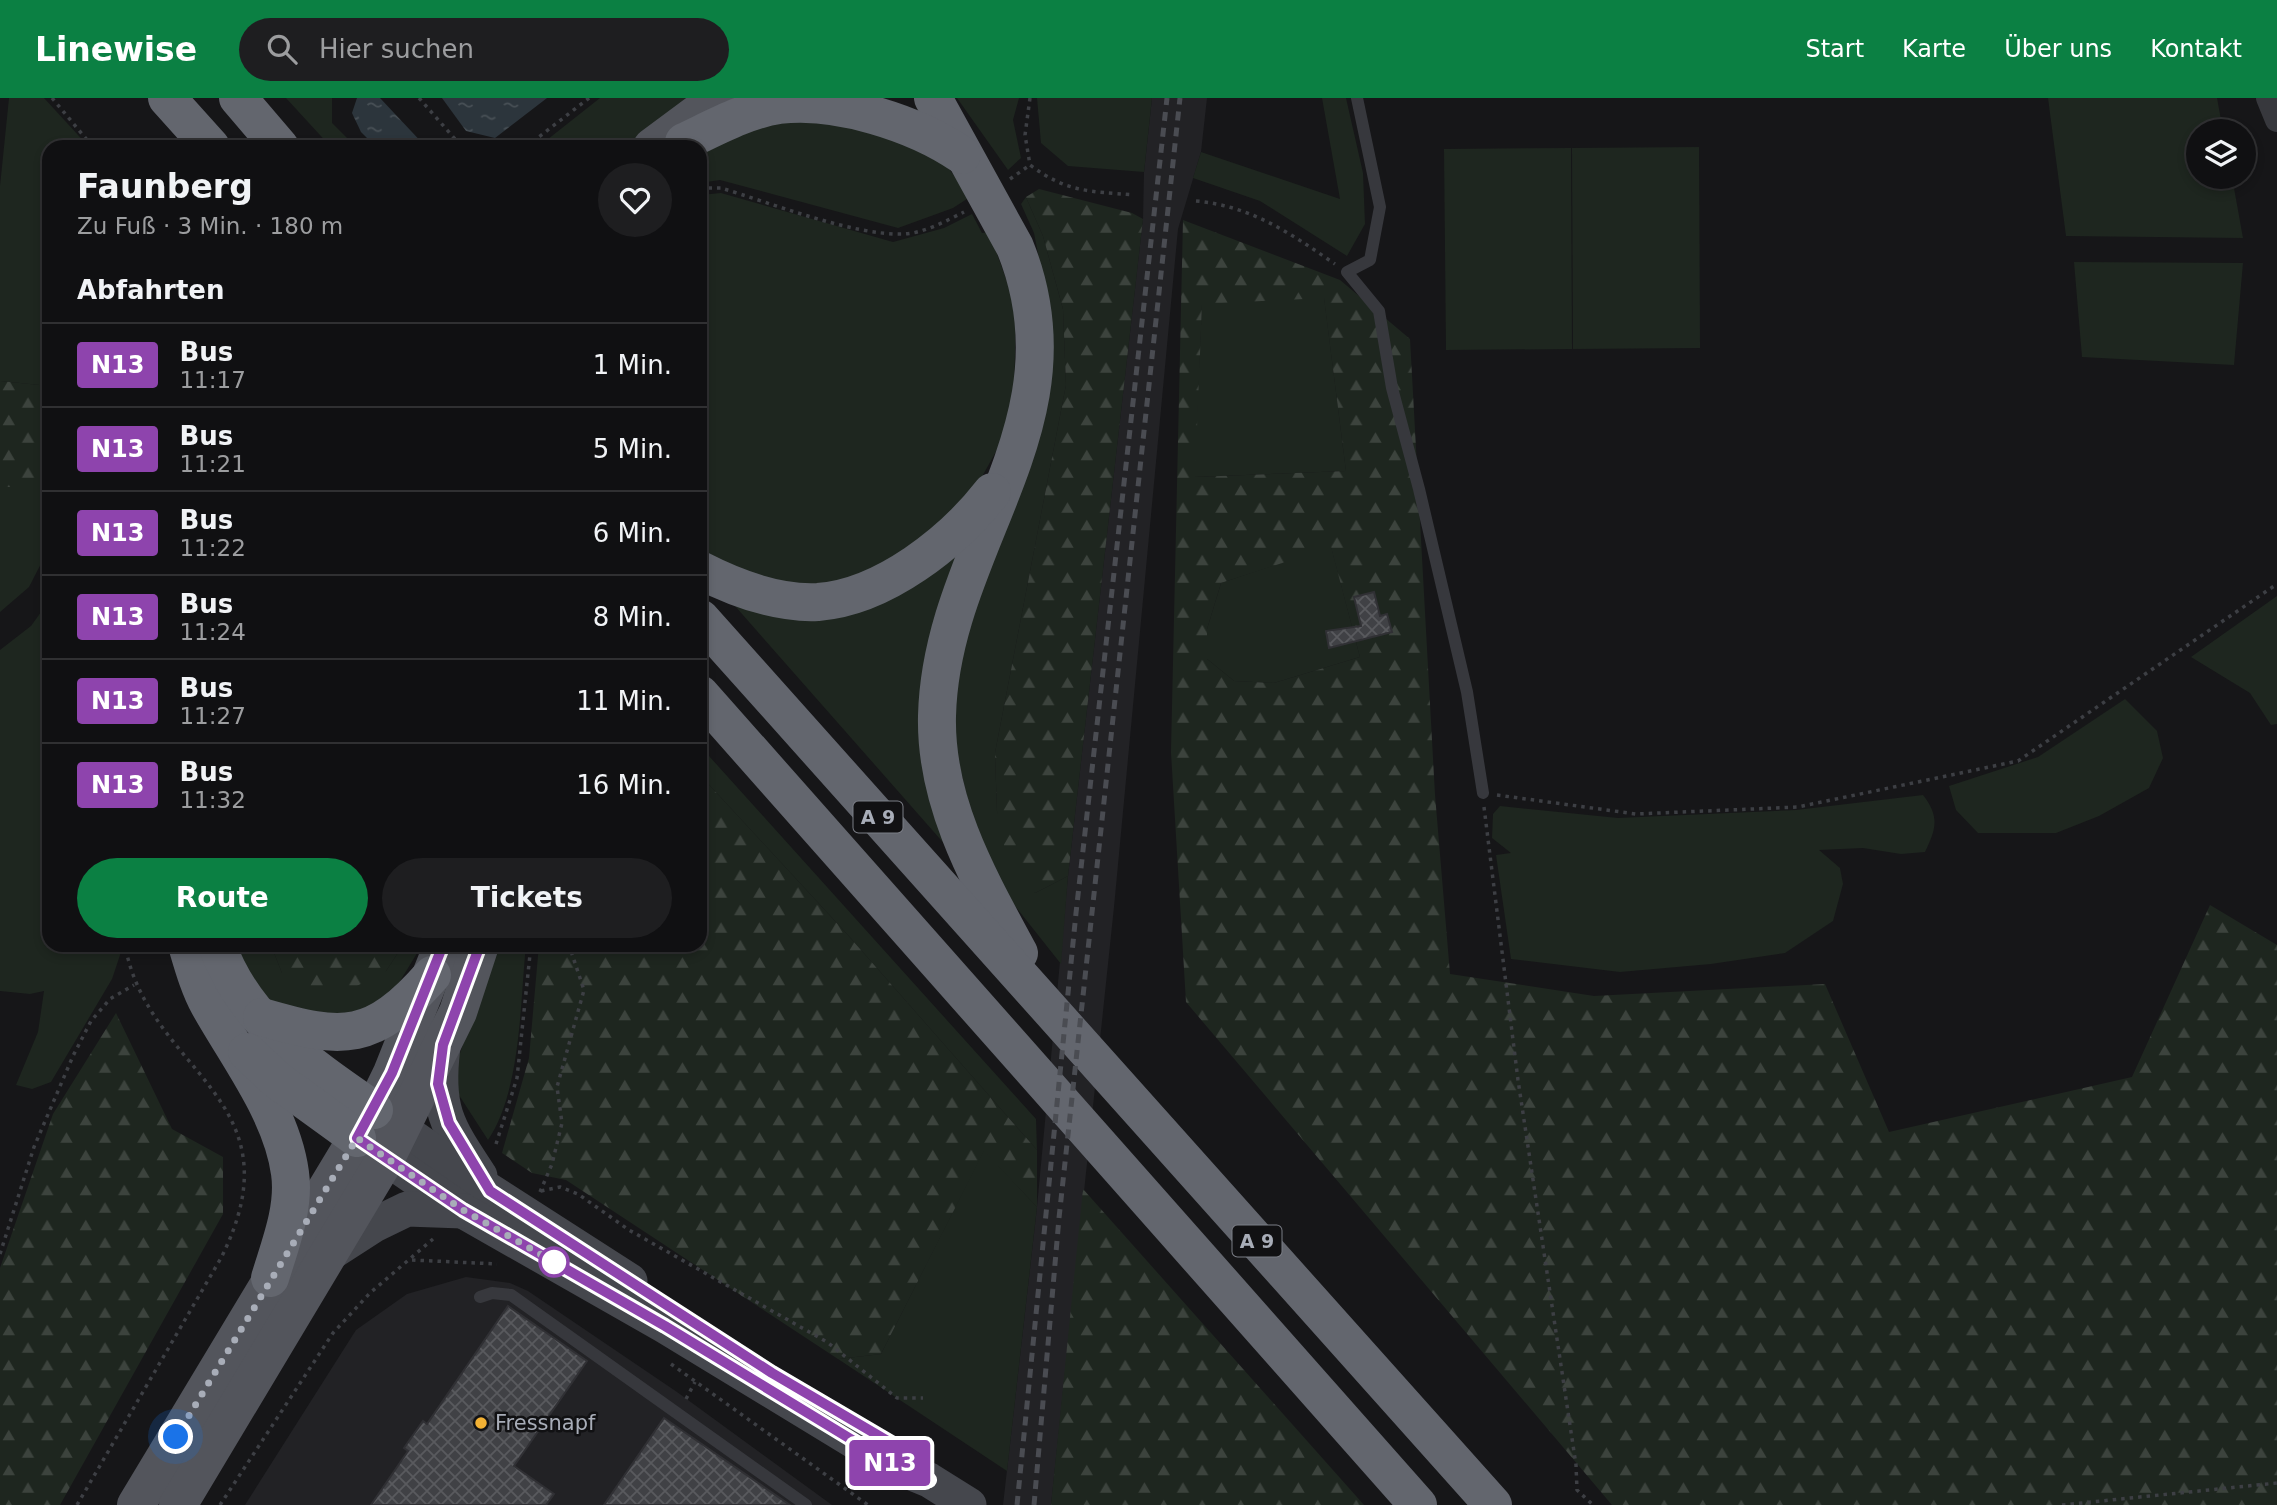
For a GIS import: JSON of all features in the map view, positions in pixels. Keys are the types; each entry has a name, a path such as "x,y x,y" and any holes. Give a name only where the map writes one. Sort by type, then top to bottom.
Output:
{"highway":[{"path":"167,98 205,140"},
{"path":"238,98 274,140"},
{"path":"903,98 942,129 1015,247 1031,303 1036,369 1032,401 1010,468 962,593 946,645 937,718 942,769 959,832 988,896 1055,1016"},
{"path":"683,140 750,113 779,105 813,104 942,129"},
{"path":"707,573 772,598 818,601 864,591 904,569 960,528 1010,468"},
{"name":"A 9","path":"707,626 1493,1505"},
{"name":"A 9","path":"707,704 1418,1505"},
{"path":"189,952 208,1004 299,1057 379,1134"},
{"path":"220,952 236,986 240,1021 284,1144 290,1174 290,1203 270,1278"},
{"path":"240,1021 335,1034 359,1030 378,1023 408,1003 437,960"}],"main road":[{"path":"676,140 718,98"},
{"path":"679,140 746,98"},
{"path":"465,1210 463,1151 441,1103 438,1084 443,1045 477,952"},
{"path":"178,1505 328,1254 379,1134 392,1073 437,960"},
{"path":"136,1505 270,1278 443,1045"},
{"path":"379,1134 465,1210 665,1326 895,1466 929,1480 969,1505"},
{"path":"328,1254 374,1225 407,1209 465,1210 533,1203 772,1373 898,1447 929,1480"}],"street":[{"path":"2268,98 2277,120"}],"lane":[{"path":"1357,98 1380,207 1370,260 1347,272 1380,311 1392,388 1467,692 1483,793"},
{"path":"480,1297 492,1293 511,1295 806,1505"}],"path":[{"path":"52,98 87,140"},
{"path":"419,98 456,140"},
{"path":"535,140 589,98"},
{"path":"1030,98 1025,135 1030,165 1055,184 1086,191 1134,195"},
{"path":"1008,181 1030,165"},
{"path":"707,188 721,188 869,232 905,234 938,225 966,211"},
{"path":"1196,201 1227,204 1278,224 1347,272"},
{"path":"1593,1505 1577,1490 1576,1465 1518,1080 1483,793 1636,814 1798,807 2018,761 2277,584"},
{"path":"77,1505 234,1232 245,1181 238,1133 222,1103 134,985 127,952"},
{"path":"495,1144 517,1078 530,952"},
{"path":"533,1203 562,1123 557,1087 584,990 571,952"},
{"path":"0,1254 34,1147 73,1056 91,1021 110,999 134,985"},
{"path":"533,1203 560,1187 578,1194 629,1230 827,1342 897,1398 923,1398"},
{"path":"220,1505 333,1333 370,1293 412,1260 465,1210"},
{"path":"412,1260 501,1265"},
{"path":"663,1359 868,1505"},
{"path":"2062,1505 2277,1483"}],"shaded area":[{"path":"1152,98 1207,98 1201,152 1178,229 1114,907 1051,1505 1003,1505 1037,1207 1068,876 1143,219 1144,172"},
{"path":"466,1277 510,1283 528,1291 677,1392 832,1505 245,1505 356,1330 407,1294"}],"green space":[{"path":"9,98 44,98 83,140 42,140 42,385 0,381 0,186"},
{"path":"286,98 332,98 332,123 349,140 325,140"},
{"path":"600,98 696,98 658,123 640,140 547,140"},
{"path":"957,98 1019,98 1013,120 1021,158 1008,170"},
{"path":"1037,98 1152,98 1144,172 1068,166 1041,143"},
{"path":"1322,98 1346,98 1363,173 1365,224 1347,256 1260,201 1193,178 1201,152 1340,199"},
{"path":"2048,98 2217,98 2221,119 2186,119 2186,189 2234,189 2243,238 2066,236"},
{"path":"838,116 944,162 970,197 953,208 898,228 720,180 707,182 707,145 755,120"},
{"path":"1699,147 1700,348 1573,349 1572,148"},
{"path":"1571,148 1572,349 1446,350 1444,149"},
{"path":"1039,189 1132,213 1143,219 1068,876 1035,893 1006,855 997,811 995,753 1066,385 1063,309 1043,236 1026,197"},
{"path":"721,193 893,242 944,228 972,214 982,233 989,232 1016,306 1014,400 998,448 979,482 916,551 834,584 787,590 728,570 707,556 707,194"},
{"path":"1026,197 1043,236 1063,309 1066,385 995,753 997,811 1035,893 1068,876 1061,964 984,867 945,705 1049,309 1034,233 1021,204"},
{"path":"1183,220 1340,280 1410,339 1435,795 1450,974 1594,996 1825,984 1889,1132 2132,1077 2210,905 2277,945 2277,1505 1612,1505 1186,1002 1171,752","holes":["1324,298 1346,471 1195,477 1202,304","1331,547 1360,657 1274,683 1234,681 1207,659 1207,629 1221,583"]},
{"path":"2074,262 2243,263 2234,365 2082,357"},
{"path":"1324,297 1346,471 1194,477 1202,303"},
{"path":"0,381 42,385 42,487 0,487"},
{"path":"0,487 42,487 42,562 29,587 0,612"},
{"path":"973,529 952,583 948,848 728,598 799,614"},
{"path":"1331,546 1360,657 1274,683 1234,681 1207,659 1207,629 1221,583"},
{"path":"2277,596 2277,724 2271,725 2250,693 2191,657"},
{"path":"42,611 42,952 120,952 120,955 112,979 51,1082 32,1089 16,1085 38,1032 44,991 30,994 0,991 0,650 31,626"},
{"path":"2125,699 2157,731 2163,758 2149,788 2099,816 2056,833 1978,833 1956,810 1949,786 2038,757"},
{"path":"707,754 1036,1119 1037,1150 846,933 707,783"},
{"path":"707,783 846,933 1037,1150 1037,1207 984,1151 881,1354 838,1359 566,1180 532,1173 502,1153 529,1058 538,952 707,952"},
{"path":"1923,795 1932,810 1935,823 1925,852 1901,854 1863,848 1819,850 1840,868 1843,884 1833,921 1785,953 1711,964 1620,972 1511,959 1496,855 1511,853 1492,838 1493,814 1500,806 1618,818 1796,810"},
{"path":"236,952 274,952 282,973 386,971 398,952 418,952 391,996 369,1012 299,1017 266,997"},
{"path":"274,952 398,952 386,971 351,989 309,991 282,973"},
{"path":"496,952 525,952 513,1072 499,1120 488,1140 455,1089 459,1056"},
{"path":"116,1013 172,1129 223,1157 223,1214 60,1505 0,1505 0,1268 53,1114"},
{"path":"984,1150 1037,1207 1007,1471 838,1359 881,1354"},
{"path":"1083,1189 1364,1505 1051,1505"}],"water":[{"path":"357,98 380,98 419,140 369,140 361,132 352,113"},
{"path":"442,98 547,98 495,138 466,131"}],"building":[{"path":"1374,592 1380,616 1387,614 1392,632 1329,648 1326,631 1361,626 1354,597"},
{"path":"508,1306 587,1361 514,1466 554,1494 546,1505 371,1505 408,1451 404,1448 423,1421 427,1424"},
{"path":"664,1418 790,1505 604,1505"}],"railway":[{"path":"1017,1505 1076,913 1167,98"},
{"path":"1034,1505 1059,1218 1180,98"}],"bus line":[{"name":"N13","path":"440,952 392,1073 357,1138 463,1210 665,1326 895,1466 929,1480 898,1447 772,1373 490,1191 463,1151 449,1123 441,1103 438,1084 443,1045 458,1012 478,952"}],"place":[{"name":"Fressnapf","path":"481,1423"}],"route":[{"path":"176,1437 357,1138 463,1210 556,1263 554,1262"}]}
